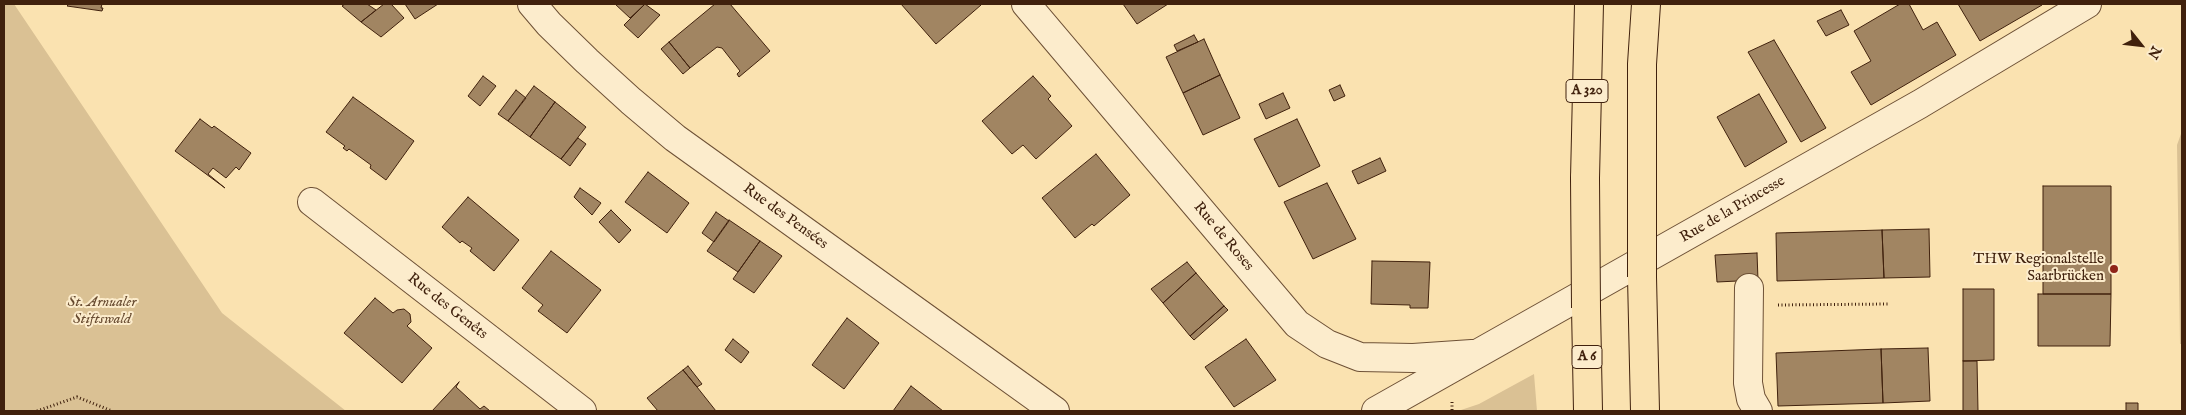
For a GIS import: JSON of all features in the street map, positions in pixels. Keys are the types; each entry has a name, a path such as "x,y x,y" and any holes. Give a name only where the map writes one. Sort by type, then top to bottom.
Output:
{"highway":[{"name":"A 320","path":"1586,308 1585,178 1589,4"},
{"path":"1646,4 1642,64 1642,277 1646,411"},
{"name":"A 6","path":"1586,308 1588,408"}],"street":[{"name":"Rue des Pensées","path":"532,4 549,24 587,61 631,102 675,138 1055,411"},
{"name":"Rue de Roses","path":"1026,4 1297,324 1327,344 1360,357 1413,358 1480,354"},
{"name":"Rue de la Princesse","path":"1376,411 1920,104 2087,4"},
{"name":"Rue des Genêts","path":"312,202 582,411"},
{"path":"1749,297 1748,383 1751,399 1758,411"}],"path":[{"path":"1749,297 1890,304"},
{"path":"37,411 77,397 112,411"}],"green space":[{"name":"St. Arnualer Stiftswald","path":"4,4 14,4 222,313 346,411 4,411"},
{"path":"2182,131 2182,344 2180,344 2177,145"},
{"path":"1534,374 1537,411 1458,411 1479,404"}],"building":[{"path":"69,4 102,4 101,8 103,8 102,11 67,6"},
{"path":"345,4 367,4 376,10 361,22 342,6"},
{"path":"384,4 391,4 404,18 381,37 361,22"},
{"path":"405,4 438,4 415,19"},
{"path":"615,4 645,4 630,18"},
{"path":"645,4 660,15 638,38 624,25"},
{"path":"715,4 730,4 770,51 739,77 737,74 740,71 722,48 717,47 690,68 669,42"},
{"path":"901,4 980,4 981,5 936,44"},
{"path":"1123,4 1168,4 1137,24"},
{"path":"1900,4 1909,4 1923,30 1937,22 1956,55 1871,105 1851,72 1871,61 1854,31"},
{"path":"1958,4 2041,4 2042,5 1980,41"},
{"path":"1841,10 1849,25 1826,36 1817,21"},
{"path":"1194,35 1198,42 1177,51 1174,45"},
{"path":"1204,39 1220,75 1183,93 1166,57"},
{"path":"1774,40 1826,128 1801,142 1748,52"},
{"path":"669,42 690,68 683,74 661,49"},
{"path":"1220,75 1240,118 1203,135 1183,93"},
{"path":"483,76 496,86 480,106 468,96"},
{"path":"1033,76 1051,96 1048,99 1072,126 1036,159 1023,145 1012,154 982,121"},
{"path":"1340,85 1345,96 1334,101 1329,90"},
{"path":"534,86 555,102 530,137 508,121"},
{"path":"516,90 526,98 508,121 498,114"},
{"path":"1283,93 1290,108 1266,119 1259,104"},
{"path":"1759,94 1787,142 1745,167 1717,117"},
{"path":"353,97 414,141 386,180 370,168 371,165 349,149 347,151 343,148 345,146 326,132"},
{"path":"555,102 586,127 561,159 530,137"},
{"path":"200,119 212,128 214,126 251,153 239,170 236,167 226,178 213,168 208,174 225,188 175,151"},
{"path":"1297,119 1320,166 1279,187 1254,139"},
{"path":"578,138 586,144 570,166 561,159"},
{"path":"1096,154 1130,195 1094,226 1092,224 1075,238 1042,198"},
{"path":"1380,158 1386,171 1358,184 1352,171"},
{"path":"648,172 689,203 667,233 625,202"},
{"path":"1327,183 1356,239 1313,259 1284,202"},
{"path":"2043,186 2111,186 2111,294 2043,294"},
{"path":"580,188 601,203 592,215 574,197"},
{"path":"468,197 519,240 494,271 470,251 472,248 462,241 460,243 442,227"},
{"path":"611,210 631,230 619,243 599,222"},
{"path":"716,212 729,221 714,242 702,233"},
{"path":"729,220 760,241 738,272 707,251"},
{"path":"1929,229 1930,277 1884,278 1882,230"},
{"path":"1882,230 1884,278 1777,281 1776,233"},
{"path":"760,241 782,256 754,293 733,279"},
{"path":"551,251 601,290 567,333 538,311 543,305 522,288"},
{"path":"1757,253 1758,280 1717,282 1715,255"},
{"path":"1372,261 1430,262 1428,308 1410,308 1410,305 1371,304"},
{"path":"1187,262 1196,273 1163,303 1151,289"},
{"path":"1196,273 1224,306 1190,336 1163,303"},
{"path":"1963,289 1994,289 1994,360 1963,361"},
{"path":"2038,294 2111,294 2110,346 2038,346"},
{"path":"375,298 393,313 404,309 410,314 411,322 407,326 432,348 402,383 344,333"},
{"path":"1224,306 1228,310 1194,340 1190,336"},
{"path":"847,318 879,343 844,389 812,365"},
{"path":"733,339 749,352 741,363 725,350"},
{"path":"1246,339 1276,380 1234,407 1205,367"},
{"path":"1928,348 1930,401 1883,403 1881,349"},
{"path":"1881,349 1883,403 1778,406 1776,353"},
{"path":"1963,361 1977,361 1978,411 1963,411"},
{"path":"688,366 702,384 697,387 683,370"},
{"path":"683,370 716,411 658,411 647,398"},
{"path":"459,382 456,387 480,409 484,406 490,411 432,411"},
{"path":"911,386 943,411 893,411"},
{"path":"2126,403 2138,403 2138,411 2126,411"}],"place":[{"name":"THW Regionalstelle Saarbrücken","path":"2114,269"}]}
